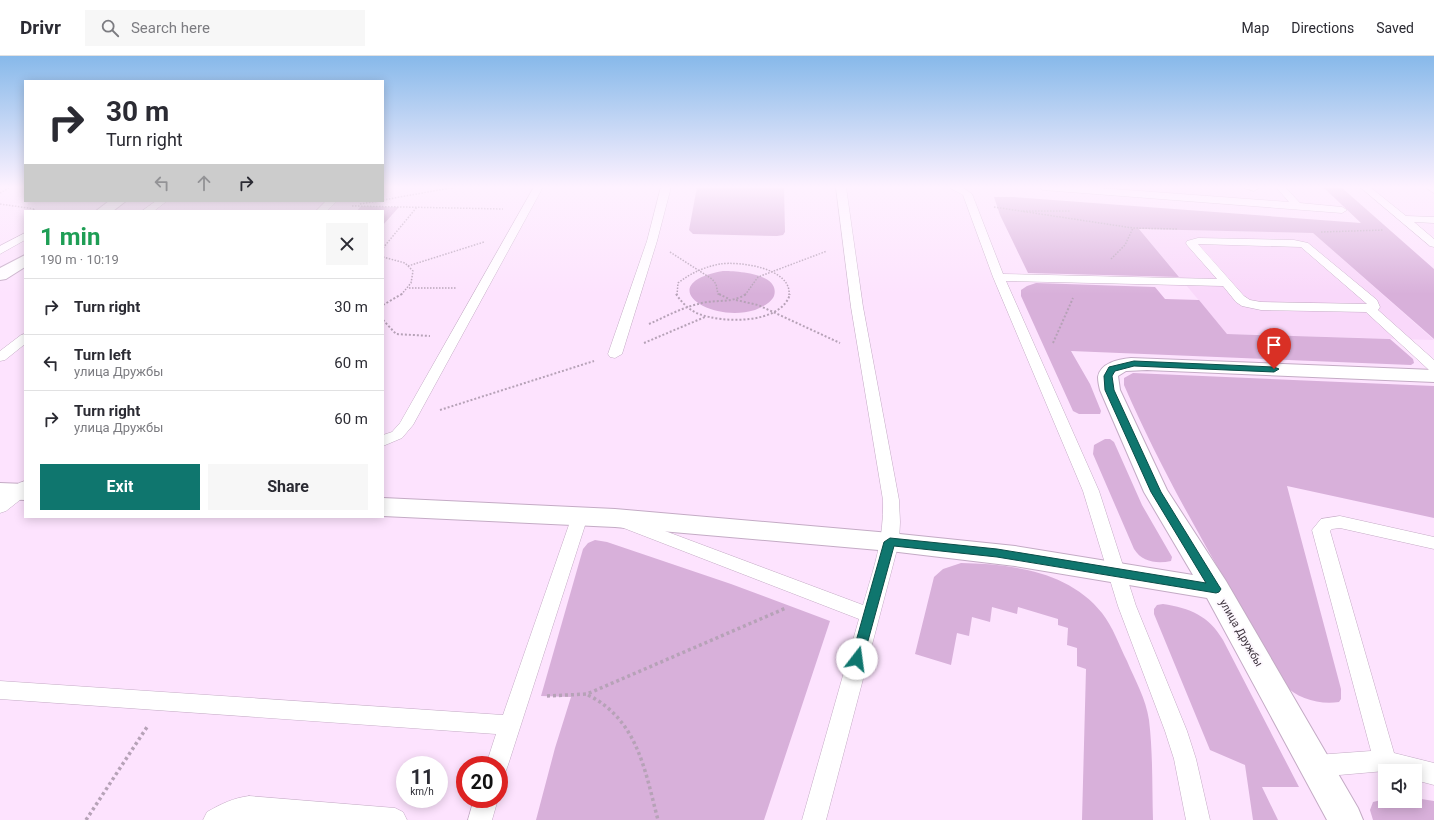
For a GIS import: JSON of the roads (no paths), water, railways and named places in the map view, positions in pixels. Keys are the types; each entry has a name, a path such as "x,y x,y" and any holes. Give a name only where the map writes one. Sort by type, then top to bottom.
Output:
{"street":[{"path":"0,276 24,261"},
{"name":"улица Дружбы","path":"1346,820 1216,589 1149,478 1110,390 1108,376 1112,369 1125,365 1147,364 1434,376"},
{"path":"384,508 615,518 890,542 997,553 1216,589"}],"lane":[{"path":"384,441 397,435 410,420 519,223"},
{"path":"615,354 657,223"},
{"path":"814,820 890,542 892,522 891,500 864,354 844,223"},
{"path":"978,223 999,277 1082,466 1099,512 1132,618 1176,731 1185,759 1198,820"},
{"path":"1408,223 1434,244"},
{"path":"0,251 24,237"},
{"path":"1198,241 1294,243 1304,245 1373,303 1374,308 1369,308 1251,305 1243,302 1191,243 1198,241"},
{"path":"999,277 1225,283"},
{"path":"1369,308 1434,367"},
{"path":"0,357 24,339"},
{"path":"0,507 17,490"},
{"path":"500,756 580,516"},
{"path":"615,518 869,615"},
{"path":"1385,761 1321,530 1327,523 1340,522 1434,542"},
{"path":"0,690 510,725"},
{"path":"1316,766 1385,761 1434,774"},
{"path":"215,820 236,809 249,808 395,820"},
{"path":"480,820 483,808"}]}
